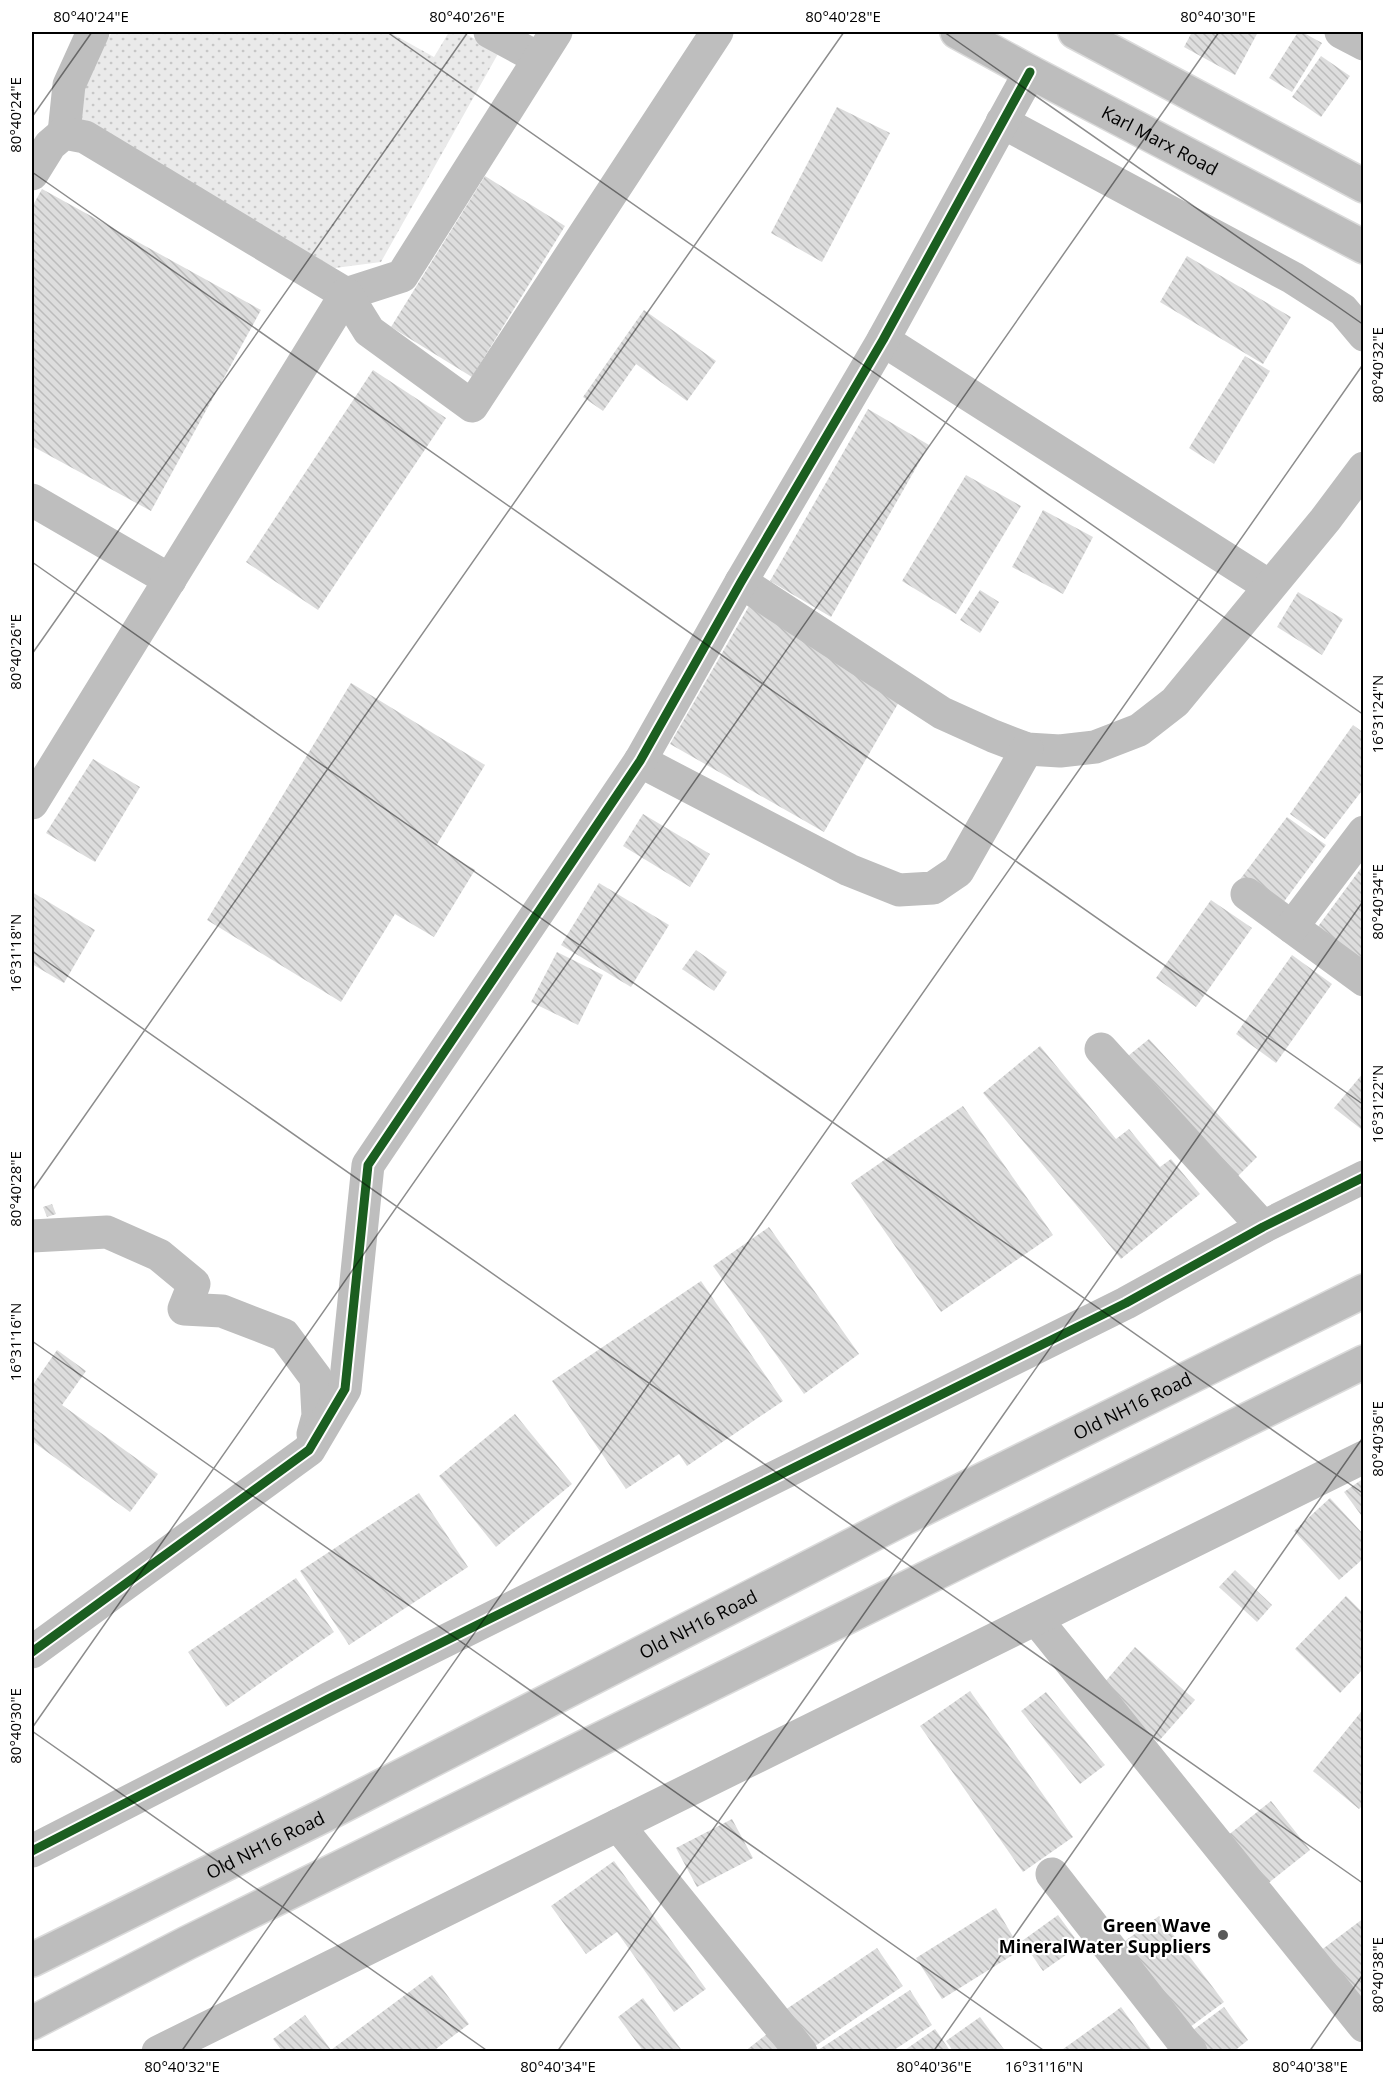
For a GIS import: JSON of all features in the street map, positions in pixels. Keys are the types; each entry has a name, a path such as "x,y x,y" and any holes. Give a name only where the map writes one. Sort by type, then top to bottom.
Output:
{"main road":[{"name":"Karl Marx Road","path":"957,32 1364,247"},
{"path":"1075,32 1364,186"},
{"name":"Old NH16 Road","path":"32,1960 323,1816 901,1520 1364,1291"},
{"path":"32,2023 187,1943 1364,1362"}],"street":[{"path":"32,174 50,145 64,133 69,85 93,32"},
{"path":"32,803 346,294 402,276 547,45 490,32"},
{"path":"64,133 85,137 346,294 369,331 472,406 717,32"},
{"path":"1341,32 1364,44"},
{"path":"32,1652 309,1450 345,1389 368,1165 640,761 741,582 883,340 1030,72"},
{"path":"1002,122 1293,278 1343,310 1364,335"},
{"path":"883,340 1269,586"},
{"path":"741,582 942,713 993,736 1027,748 1060,751 1095,747 1139,729 1175,702 1325,520 1364,468"},
{"path":"32,500 170,580"},
{"path":"640,761 849,870 899,890 933,888 958,871 1027,748"},
{"path":"1292,927 1364,832"},
{"path":"1247,894 1364,980"},
{"path":"1101,1049 1263,1227"},
{"path":"32,1851 330,1698 1126,1303 1263,1227 1364,1177"},
{"path":"32,1236 107,1232 159,1255 194,1284 184,1309 222,1311 284,1335 316,1378 318,1416 309,1450"},
{"path":"173,2048 618,1825 1364,1457"},
{"path":"1036,1619 1364,2026"},
{"path":"618,1825 801,2052"},
{"path":"1052,1874 1191,2052"}],"shaded area":[{"path":"112,32 389,32 434,57 449,32 462,32 499,52 381,262 335,268 78,125 76,94"}],"building":[{"path":"1192,32 1258,32 1235,75 1184,47"},
{"path":"1298,32 1322,43 1292,92 1269,78"},
{"path":"1321,56 1350,76 1321,117 1292,97"},
{"path":"837,107 890,133 822,262 771,233"},
{"path":"485,176 565,226 472,377 391,327"},
{"path":"42,189 261,310 151,511 32,446 32,207"},
{"path":"1187,256 1291,317 1263,364 1160,302"},
{"path":"644,310 716,361 687,401 636,364 603,411 583,397"},
{"path":"1245,356 1270,371 1214,464 1189,448"},
{"path":"373,370 446,418 318,610 246,562"},
{"path":"868,409 929,445 831,617 770,581"},
{"path":"966,475 1021,506 956,614 902,581"},
{"path":"1043,510 1093,537 1063,594 1012,567"},
{"path":"980,590 999,602 980,633 960,620"},
{"path":"1298,592 1343,619 1322,655 1277,627"},
{"path":"749,606 903,695 824,832 670,744"},
{"path":"351,683 485,765 436,846 475,870 434,937 395,914 341,1002 207,920"},
{"path":"1353,725 1364,733 1364,788 1325,839 1290,814"},
{"path":"93,759 140,787 95,862 46,833"},
{"path":"643,814 710,854 690,887 623,846"},
{"path":"1287,817 1326,845 1277,911 1238,882"},
{"path":"1364,864 1364,967 1314,932"},
{"path":"599,883 669,925 631,987 561,945"},
{"path":"32,892 95,930 64,983 32,964"},
{"path":"1211,900 1252,928 1196,1007 1156,978"},
{"path":"696,950 727,972 714,991 682,969"},
{"path":"557,952 603,975 578,1025 531,1002"},
{"path":"1292,955 1332,984 1276,1063 1236,1034"},
{"path":"1149,1039 1257,1157 1236,1178 1128,1056"},
{"path":"1040,1046 1116,1139 1129,1129 1160,1167 1171,1159 1200,1194 1121,1259 983,1093"},
{"path":"1364,1072 1364,1125 1361,1129 1334,1108"},
{"path":"963,1106 1053,1235 941,1312 851,1183"},
{"path":"52,1204 56,1214 47,1217 43,1207"},
{"path":"769,1227 859,1354 804,1394 713,1266"},
{"path":"701,1281 783,1401 687,1466 679,1454 626,1489 552,1381"},
{"path":"57,1350 86,1371 62,1405 158,1474 130,1512 32,1441 32,1386"},
{"path":"515,1414 572,1484 496,1547 439,1476"},
{"path":"1364,1478 1364,1519 1344,1492"},
{"path":"419,1493 468,1567 349,1645 300,1571"},
{"path":"1330,1498 1364,1535 1364,1558 1339,1580 1294,1531"},
{"path":"1235,1570 1272,1605 1257,1622 1219,1587"},
{"path":"296,1578 334,1632 226,1707 188,1652"},
{"path":"1346,1596 1364,1614 1364,1668 1340,1693 1295,1649"},
{"path":"1135,1647 1195,1700 1158,1742 1098,1690"},
{"path":"970,1691 1073,1837 1023,1872 920,1726"},
{"path":"1046,1692 1105,1765 1080,1784 1021,1711"},
{"path":"1361,1712 1364,1714 1364,1804 1359,1809 1313,1771"},
{"path":"1271,1801 1310,1850 1261,1889 1222,1840"},
{"path":"732,1819 753,1858 697,1887 676,1848"},
{"path":"614,1861 706,1989 674,2012 617,1932 586,1954 551,1906"},
{"path":"996,1908 1021,1950 942,1999 916,1958"},
{"path":"1058,1915 1080,1945 1043,1971 1022,1941"},
{"path":"1159,1916 1224,2002 1186,2030 1121,1944"},
{"path":"1364,1918 1364,2008 1320,1951"},
{"path":"877,1948 903,1986 808,2051 782,2012"},
{"path":"432,1975 469,2024 432,2052 283,2052 273,2039 305,2015 331,2050"},
{"path":"910,1990 932,2025 891,2052 815,2052"},
{"path":"643,1998 683,2052 644,2052 618,2017"},
{"path":"1121,2007 1153,2052 1059,2052 1112,2014"},
{"path":"1224,2007 1248,2040 1233,2052 1202,2052 1189,2033"},
{"path":"980,2017 1006,2052 954,2052 946,2041"},
{"path":"935,2029 951,2052 902,2052"},
{"path":"767,2034 781,2052 744,2052"}],"cycle path":[{"path":"32,1652 309,1450 345,1389 368,1165 640,761 741,582 883,340 1030,72"},
{"path":"32,1851 330,1698 1126,1303 1263,1227 1364,1177"}],"place":[{"name":"Green Wave MineralWater Suppliers","path":"1223,1935"}]}
